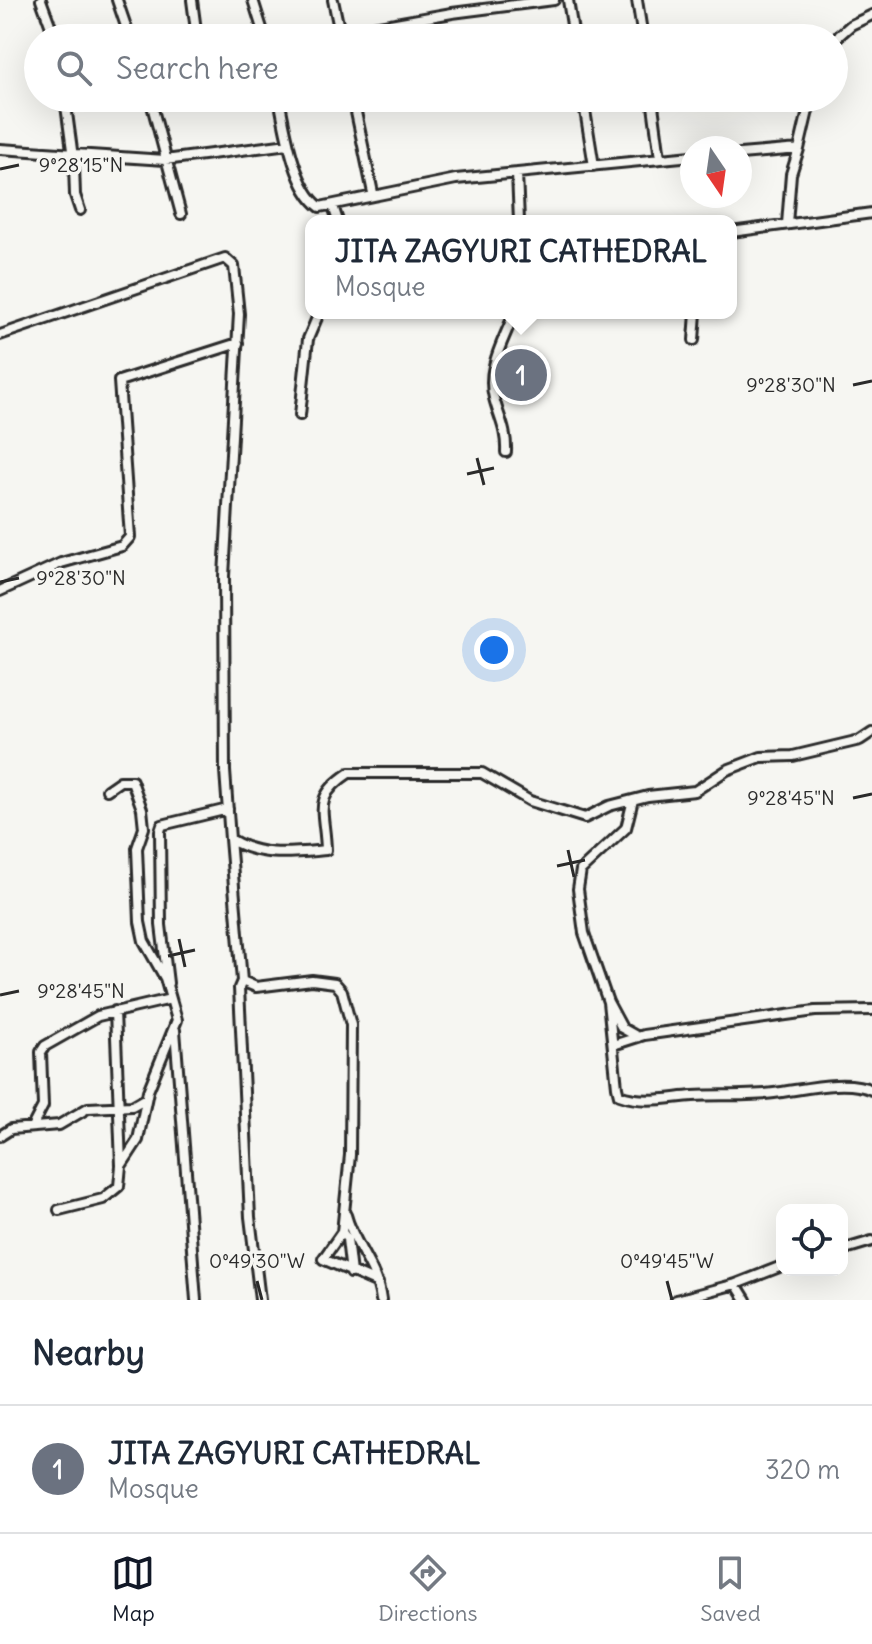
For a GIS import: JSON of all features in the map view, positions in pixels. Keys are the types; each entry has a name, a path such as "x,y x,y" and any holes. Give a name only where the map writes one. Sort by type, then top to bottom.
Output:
{"street":[{"path":"41,0 50,24"},
{"path":"117,0 125,24"},
{"path":"192,0 195,24"},
{"path":"253,0 261,24"},
{"path":"333,0 338,24"},
{"path":"399,24 452,13 554,0"},
{"path":"568,0 572,24"},
{"path":"637,0 641,24"},
{"path":"848,28 872,15"},
{"path":"67,112 75,195 80,210"},
{"path":"153,112 181,214"},
{"path":"282,112 288,144 310,199 320,207 373,193 456,179 680,157"},
{"path":"356,112 373,193"},
{"path":"585,112 594,166"},
{"path":"654,112 660,158"},
{"path":"787,224 791,174 808,112"},
{"path":"1,153 165,160 288,144"},
{"path":"752,153 799,149"},
{"path":"517,173 519,215"},
{"path":"333,206 336,215"},
{"path":"737,231 872,213"},
{"path":"0,335 225,258 234,266 239,294 238,343 225,541 228,809 242,981 239,988 250,1217 260,1300"},
{"path":"300,415 308,339 316,319"},
{"path":"506,452 506,427 493,396 494,365 512,319"},
{"path":"694,340 696,319"},
{"path":"0,591 61,563 122,546 130,537 119,381 238,343"},
{"path":"230,839 246,850 266,854 326,850 321,801 331,784 349,773 482,773 530,801 580,818 633,800 695,791 727,770 761,757 793,756 860,740 872,732"},
{"path":"107,790 126,780 135,785 144,828 137,848 140,922 144,941 170,994"},
{"path":"633,800 626,828 581,870 578,904 584,933 608,1002 622,1028 638,1037"},
{"path":"196,1300 175,1026 161,925 160,831 162,825 228,809"},
{"path":"242,981 256,987 312,980 335,983 342,991 351,1025 350,1155 342,1232 323,1259 378,1283"},
{"path":"32,1127 43,1106 41,1052 45,1046 79,1024 170,994"},
{"path":"608,1002 619,1095 671,1101 695,1096 759,1095 841,1087 872,1090"},
{"path":"613,1045 638,1037 815,1011 872,1010"},
{"path":"59,1210 103,1199 119,1186 121,1166 115,1011"},
{"path":"121,1166 138,1140 147,1097 175,1026"},
{"path":"0,1133 11,1129 59,1125 88,1108 132,1106 147,1097"},
{"path":"345,1210 350,1232 367,1257 378,1283 381,1300"},
{"path":"342,1232 347,1239 351,1273"},
{"path":"848,1248 872,1241"},
{"path":"676,1300 736,1284 776,1268"},
{"path":"736,1284 746,1300"}],"place":[{"name":"JITA ZAGYURI CATHEDRAL","path":"521,375"}]}
